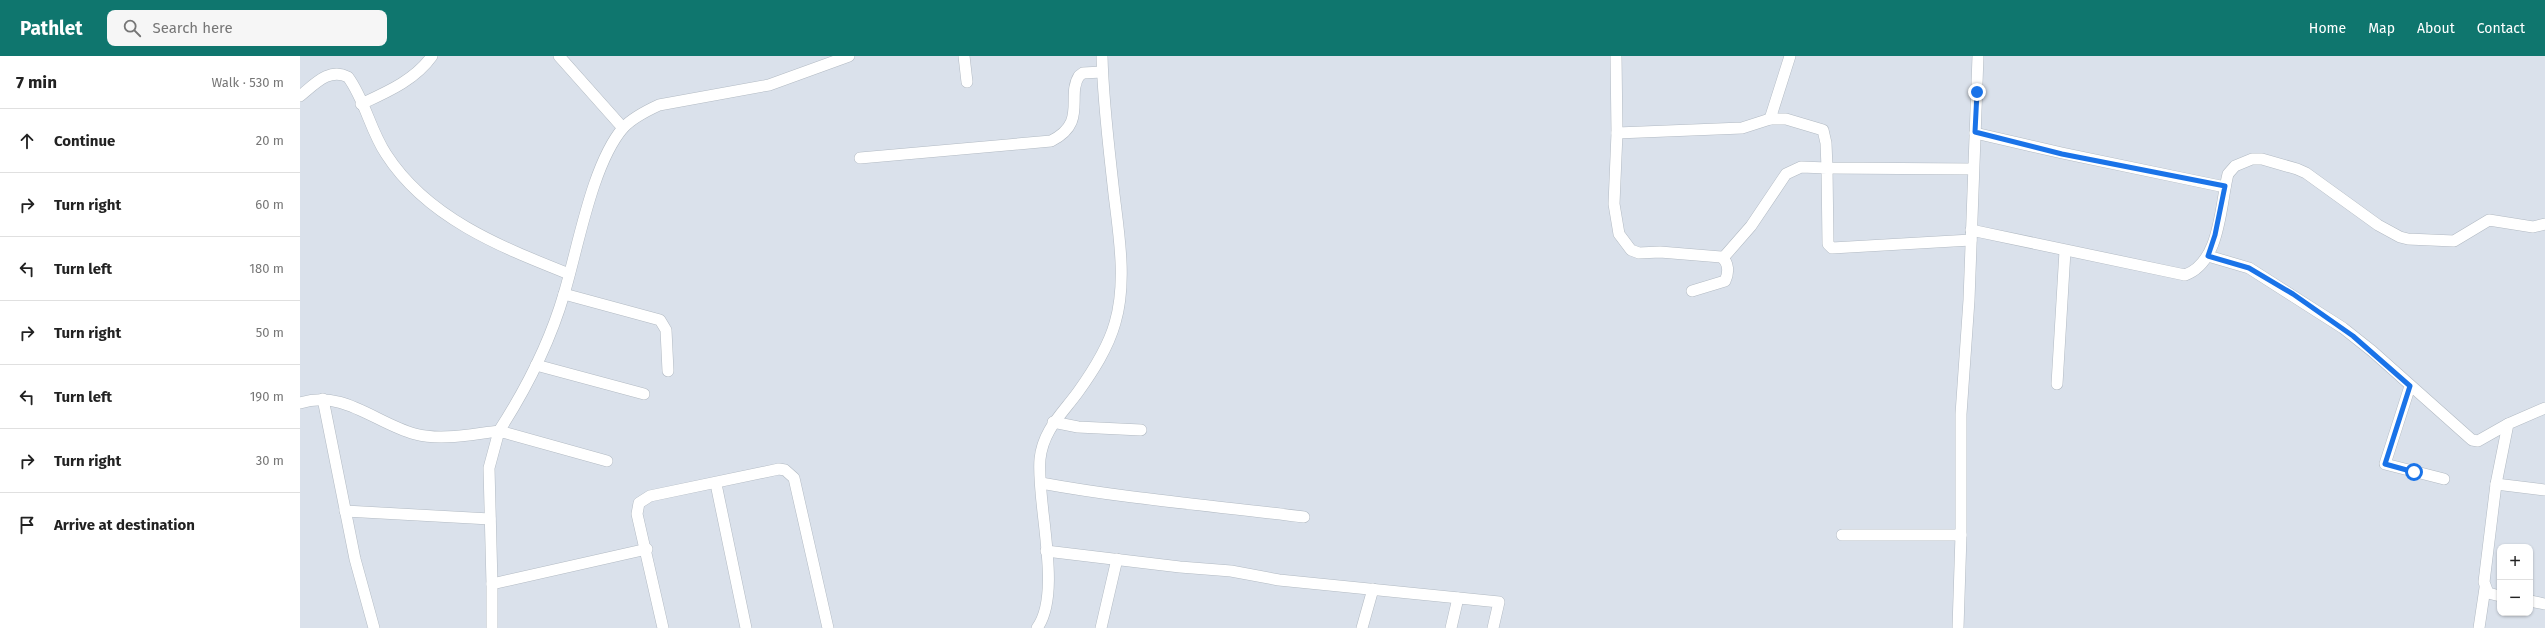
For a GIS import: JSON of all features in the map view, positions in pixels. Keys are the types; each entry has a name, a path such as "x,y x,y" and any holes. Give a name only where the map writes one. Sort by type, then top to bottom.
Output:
{"street":[{"path":"361,104 403,83 415,74 432,56"},
{"path":"559,56 623,128"},
{"path":"492,628 489,468 499,431 536,365 564,294 592,195 606,157 623,128 644,112 658,105 769,85 849,56"},
{"path":"964,56 967,82"},
{"path":"1037,628 1043,619 1046,607 1048,578 1040,458 1044,441 1053,422 1077,394 1093,370 1109,340 1116,322 1120,260 1102,72 1102,56"},
{"path":"1616,56 1617,133 1614,204 1618,234 1624,242 1639,253 1671,253 1723,258"},
{"path":"1770,119 1790,56"},
{"path":"1958,628 1961,535 1961,414 1971,235 1978,56"},
{"path":"860,158 1051,141 1061,136 1071,121 1079,76 1083,73 1102,72"},
{"path":"300,96 323,78 337,73 348,78 385,153 397,170 445,213 490,241 569,274"},
{"path":"1617,133 1742,128 1770,119 1786,118 1823,130 1826,143 1828,244 1832,248 1971,235 2065,251 2185,275 2195,271 2208,256 2215,235 2225,186 2232,169 2252,159 2262,159 2306,173 2378,225 2400,237 2435,241 2454,241 2489,220 2533,227 2545,224"},
{"path":"1975,132 2062,154 2225,186"},
{"path":"1723,258 1751,226 1786,174 1801,167 1973,169"},
{"path":"2057,384 2065,251"},
{"path":"2208,256 2249,268 2293,294 2349,333 2472,440 2478,441 2508,424 2545,408"},
{"path":"1692,291 1725,281 1728,272 1723,258"},
{"path":"564,294 660,320 666,330 668,371"},
{"path":"536,365 644,394"},
{"path":"2410,386 2385,464 2444,479"},
{"path":"323,399 355,559 374,628"},
{"path":"300,403 323,399 358,408 413,433 426,436 443,437 499,431 607,461"},
{"path":"1053,422 1078,427 1141,430"},
{"path":"2479,628 2485,588 2496,484 2508,424"},
{"path":"664,628 647,549 637,514 639,503 650,496 716,484 779,469 785,470 794,478 828,628"},
{"path":"1041,482 1151,500 1208,505 1304,517"},
{"path":"716,484 746,628"},
{"path":"2496,484 2545,490"},
{"path":"345,511 490,519"},
{"path":"1842,535 1961,535"},
{"path":"492,584 647,549"},
{"path":"1046,551 1499,602 1493,628"},
{"path":"1101,628 1117,559"},
{"path":"2485,588 2492,595 2497,596"},
{"path":"1362,628 1373,589"},
{"path":"1451,628 1458,598"},
{"path":"2533,602 2545,604"}],"route":[{"path":"1977,92 1975,132 2062,154 2225,186 2215,235 2208,256 2249,268 2293,294 2343,328 2372,351 2410,386 2385,464 2414,472"}]}
